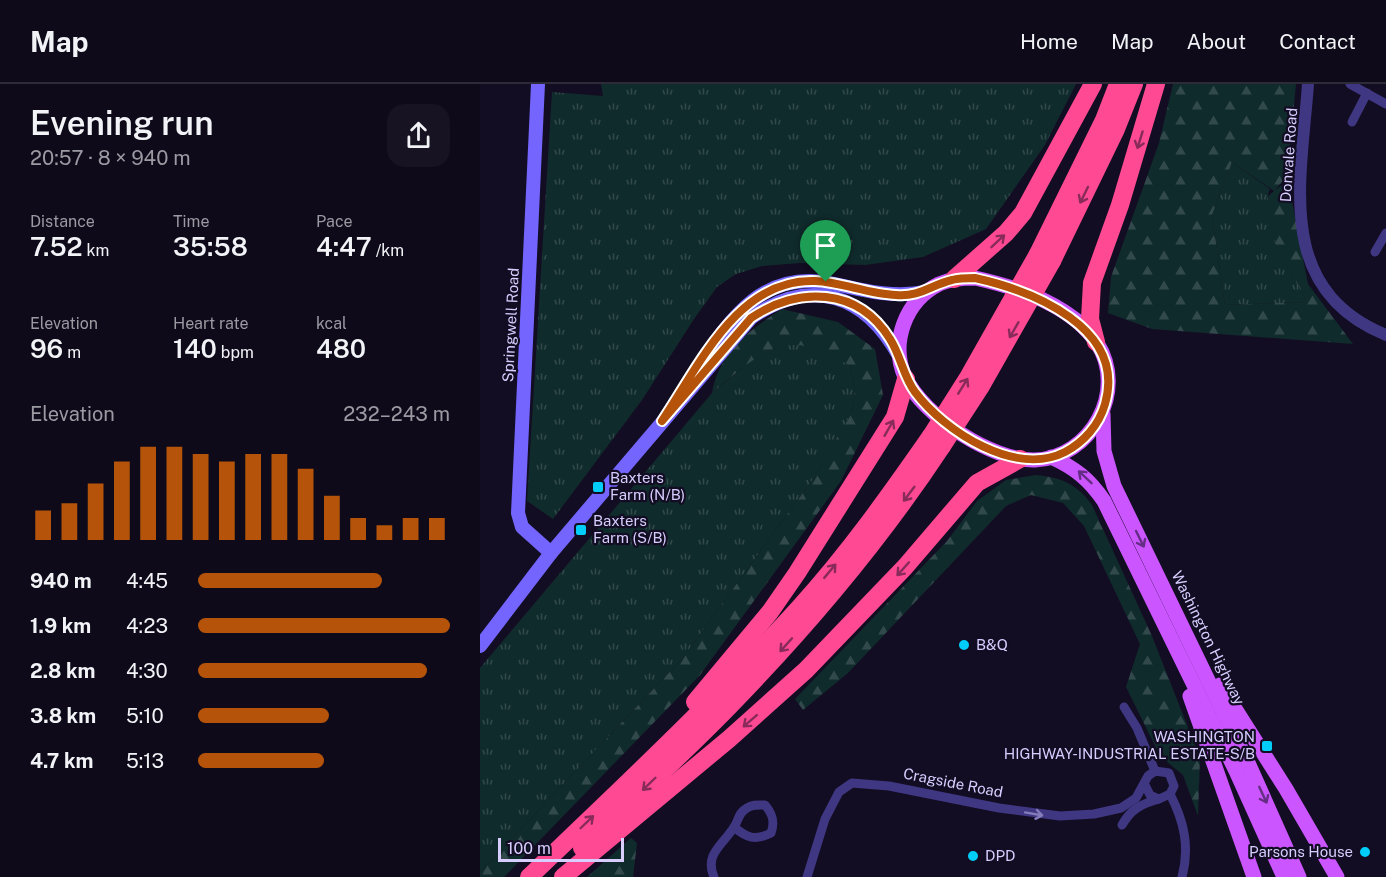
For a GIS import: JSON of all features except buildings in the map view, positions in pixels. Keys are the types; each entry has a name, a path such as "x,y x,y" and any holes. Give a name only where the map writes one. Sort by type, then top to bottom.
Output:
{"highway":[{"path":"954,279 1006,233 1023,213 1093,84"},
{"path":"1045,257 1118,84"},
{"path":"552,877 742,694 812,617 879,535 937,441 969,376 1045,257 1116,129 1134,84"},
{"path":"1096,342 1090,319 1089,298 1092,283 1120,205 1155,84"},
{"path":"616,795 770,612 882,439 898,408 906,379"},
{"path":"529,877 728,684 800,606 937,441"},
{"path":"563,877 694,768 798,677 905,567 976,483 1020,459"}],"main road":[{"name":"Springwell Road","path":"538,84 518,513 522,527 551,553"},
{"path":"480,646 551,553 662,421 751,318 768,306 787,299 809,296 832,298 851,304 868,314 881,326 899,356 906,379 916,394 953,428 998,453 1020,459 1051,457 1077,445 1097,424 1103,411 1108,383 1103,355 1096,342 1080,324 1030,295 975,278 954,279 926,292 896,296 814,281 798,281 768,290 736,314 662,421"},
{"path":"899,356 904,320 926,292"},
{"name":"Washington Highway","path":"1103,411 1104,450 1114,486 1184,628 1299,877"},
{"path":"1051,457 1077,470 1091,482 1104,501 1236,771 1284,877"},
{"path":"1184,628 1286,789 1336,877"},
{"path":"1169,634 1254,877"}],"street":[{"name":"Donvale Road","path":"1308,84 1299,207 1306,252 1324,292 1360,325 1386,335"},
{"path":"1354,85 1386,104"},
{"path":"1352,122 1367,93"},
{"path":"1375,252 1386,233"},
{"path":"1124,707 1137,728 1155,771"},
{"path":"1126,810 1145,785 1148,776 1155,771 1164,771 1171,775 1174,786 1170,794 1159,799 1149,795 1145,785"},
{"name":"Cragside Road","path":"807,877 825,819 839,792 852,783 889,786 1047,816 1126,810 1159,799"},
{"path":"1170,794 1183,819 1187,859 1182,877"},
{"path":"714,877 710,861 716,849 734,827 739,814 747,807 765,805 772,813 774,825 771,833 761,838 746,838 734,827"}],"green space":[{"path":"601,84 1076,84 1045,145 986,229 923,257 865,265 800,263 762,266 736,274 717,287 642,400 553,519 527,501 552,92 603,96"},
{"path":"1173,84 1296,84 1287,176 1275,190 1288,181 1308,284 1353,344 1152,329 1108,313 1111,277 1159,143","holes":["1232,162 1274,191 1267,197 1269,225 1307,302 1225,305 1212,215"]},
{"path":"1232,162 1270,189 1267,202 1272,231 1285,262 1307,302 1225,305 1212,215"},
{"path":"782,309 838,322 875,349 883,395 841,481 700,675 504,877 480,877 480,872 682,659 813,479 852,412 855,390 850,366 828,353 809,347 792,345 776,348 761,355 712,393 721,366 737,344 758,325"},
{"path":"804,343 827,351 850,366 855,390 852,413 813,479 682,659 480,872 480,668 712,393 758,355 780,346"},
{"path":"1036,475 1068,483 1080,491 1092,505 1152,636 1200,758 1198,816 1183,775 1160,756 1126,687 1140,644 1084,526 1063,503 1031,495 1006,506 848,673 803,710 795,699 947,541 977,501 1006,480"},
{"path":"631,838 637,843 633,877 587,877"}],"place":[{"name":"Baxters Farm (N/B)","path":"598,487"},
{"name":"Baxters Farm (S/B)","path":"581,530"},
{"name":"B&Q","path":"964,645"},
{"name":"WASHINGTON HIGHWAY-INDUSTRIAL ESTATE-S/B","path":"1267,746"},
{"name":"Parsons House","path":"1365,852"},
{"name":"DPD","path":"973,856"}],"route":[{"path":"975,278 1030,295 1080,324 1096,342 1103,355 1107,369 1107,397 1097,424 1077,445 1051,457 1036,460 1020,459 998,453 953,428 916,394 906,379 899,356 890,339 881,326 868,314 851,304 832,298 809,296 787,299 768,306 751,318 662,421 724,328 750,301 768,290 798,281 826,282 896,296 926,292 954,279 975,278"}]}
